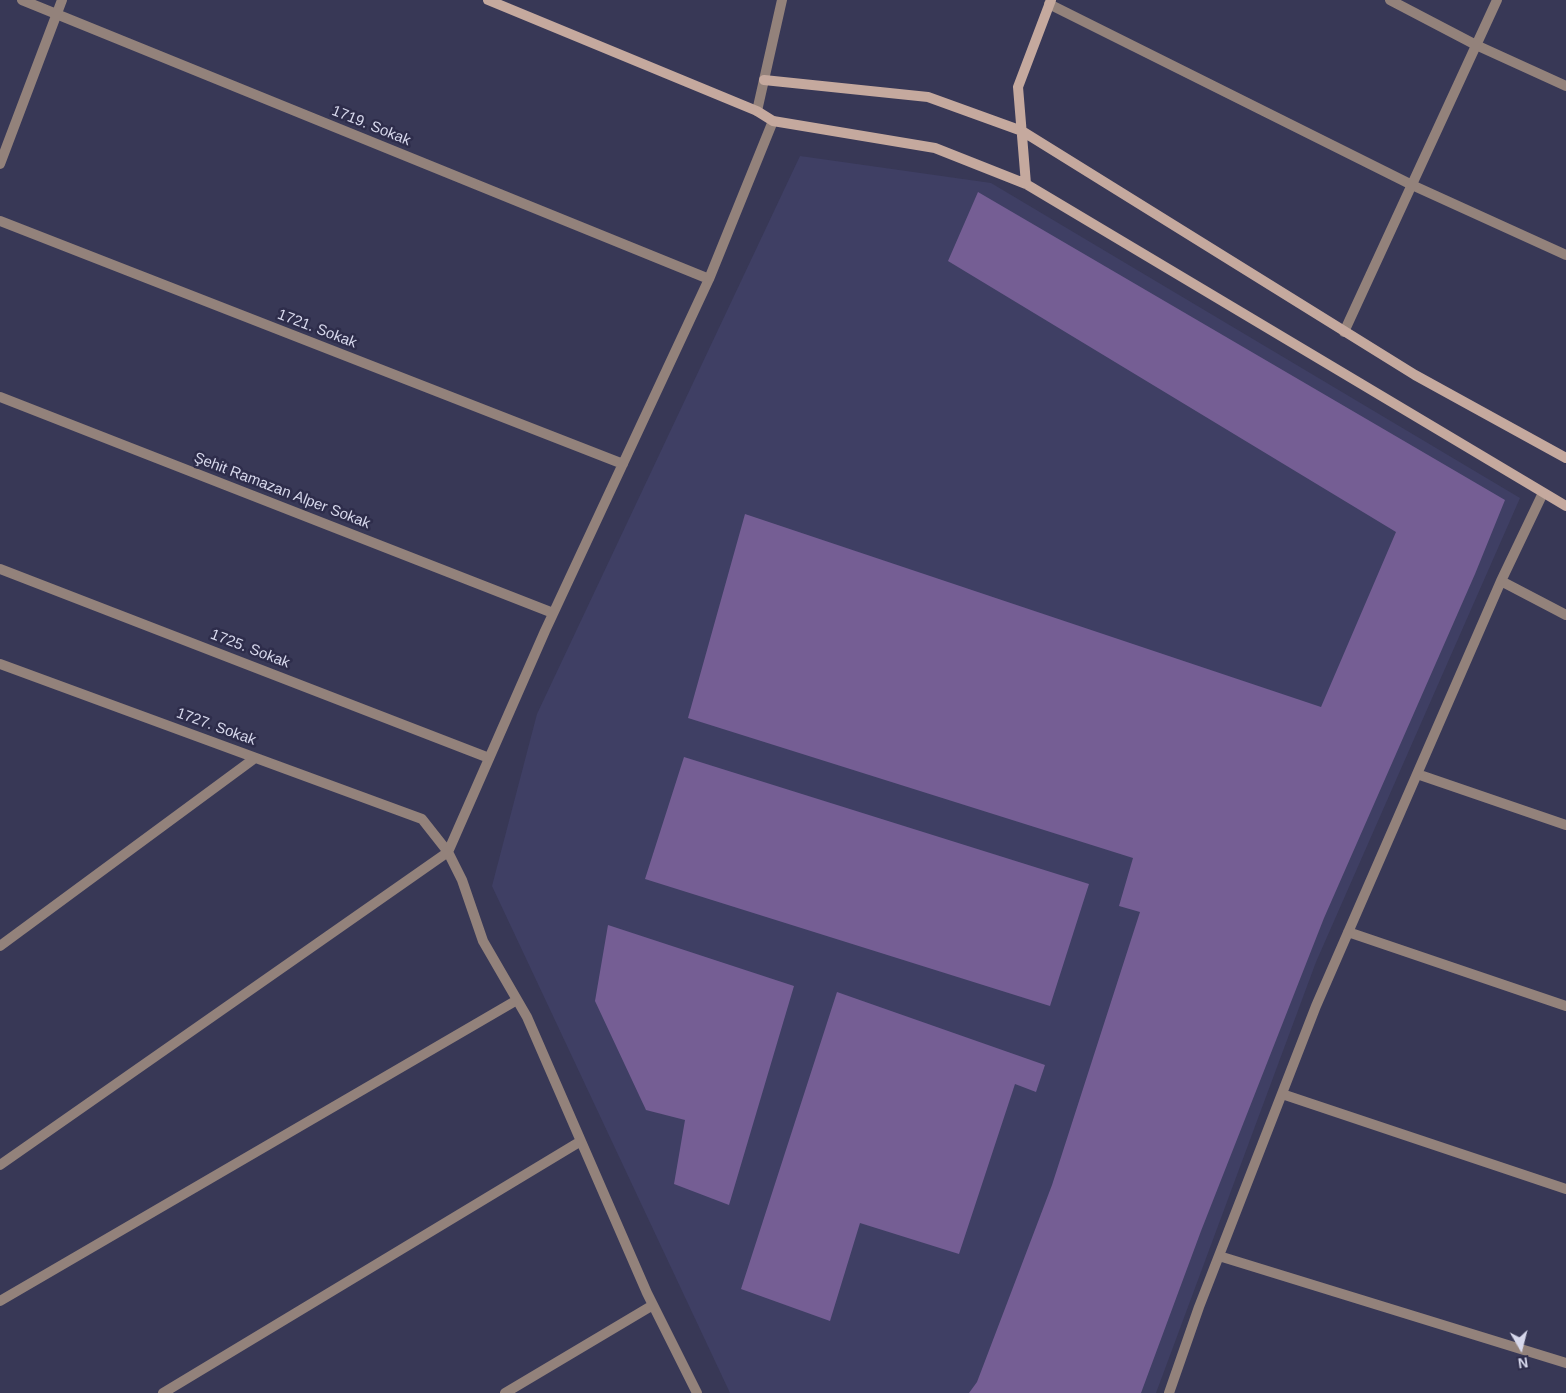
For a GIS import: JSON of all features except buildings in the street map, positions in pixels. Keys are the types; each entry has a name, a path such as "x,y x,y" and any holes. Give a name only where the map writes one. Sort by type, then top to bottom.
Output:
{"street":[{"name":"1719. Sokak","path":"22,0 709,280"},
{"path":"0,164 62,0"},
{"path":"488,0 757,111 773,121 935,148 1026,184 1566,506"},
{"path":"757,111 782,0"},
{"path":"1390,0 1476,45 1566,86"},
{"path":"1344,332 1497,0"},
{"path":"1026,184 1018,87 1050,2 1412,185 1566,254"},
{"path":"764,80 928,97 1022,130 1415,375 1566,458"},
{"path":"0,1165 448,852 553,613 709,280 773,121"},
{"name":"1721. Sokak","path":"0,221 623,464"},
{"name":"Şehit Ramazan Alper Sokak","path":"0,397 553,613"},
{"path":"1170,1393 1199,1307 1316,1006 1542,493"},
{"name":"1725. Sokak","path":"0,569 489,758"},
{"path":"1502,581 1566,615"},
{"name":"1727. Sokak","path":"0,664 422,819 448,852"},
{"path":"0,946 255,758"},
{"path":"1417,774 1566,825"},
{"path":"448,852 462,880 483,941 527,1017 653,1305 697,1393"},
{"path":"1348,932 1566,1006"},
{"path":"0,1301 517,1000"},
{"path":"1282,1094 1566,1188"},
{"path":"163,1393 581,1141"},
{"path":"1219,1256 1566,1363"},
{"path":"504,1393 653,1305"}],"shaded area":[{"path":"800,156 991,183 1520,498 1316,962 1156,1393 730,1393 492,886 537,714"}]}
